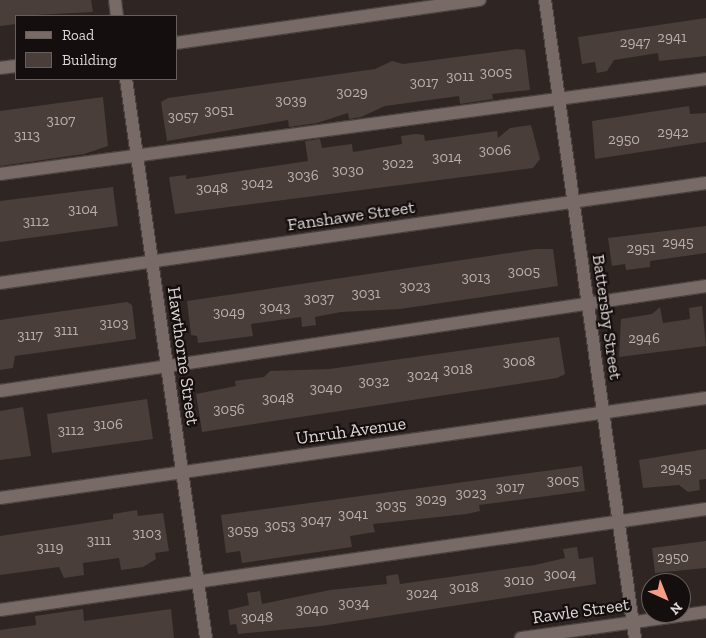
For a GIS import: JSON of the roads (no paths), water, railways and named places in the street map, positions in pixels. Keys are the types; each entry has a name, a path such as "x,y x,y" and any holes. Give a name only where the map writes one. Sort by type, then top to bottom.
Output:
{"street":[{"path":"115,0 117,15"},
{"path":"178,43 480,0"},
{"name":"Battersby Street","path":"545,0 635,638"},
{"path":"0,68 15,66"},
{"path":"0,174 137,154 706,79"},
{"name":"Hawthorne Street","path":"126,80 206,638"},
{"name":"Fanshawe Street","path":"0,284 706,183"},
{"path":"0,391 167,368 706,286"},
{"name":"Unruh Avenue","path":"0,498 706,398"},
{"path":"0,610 198,584 618,520 706,509"},
{"name":"Rawle Street","path":"520,638 706,612"}]}
